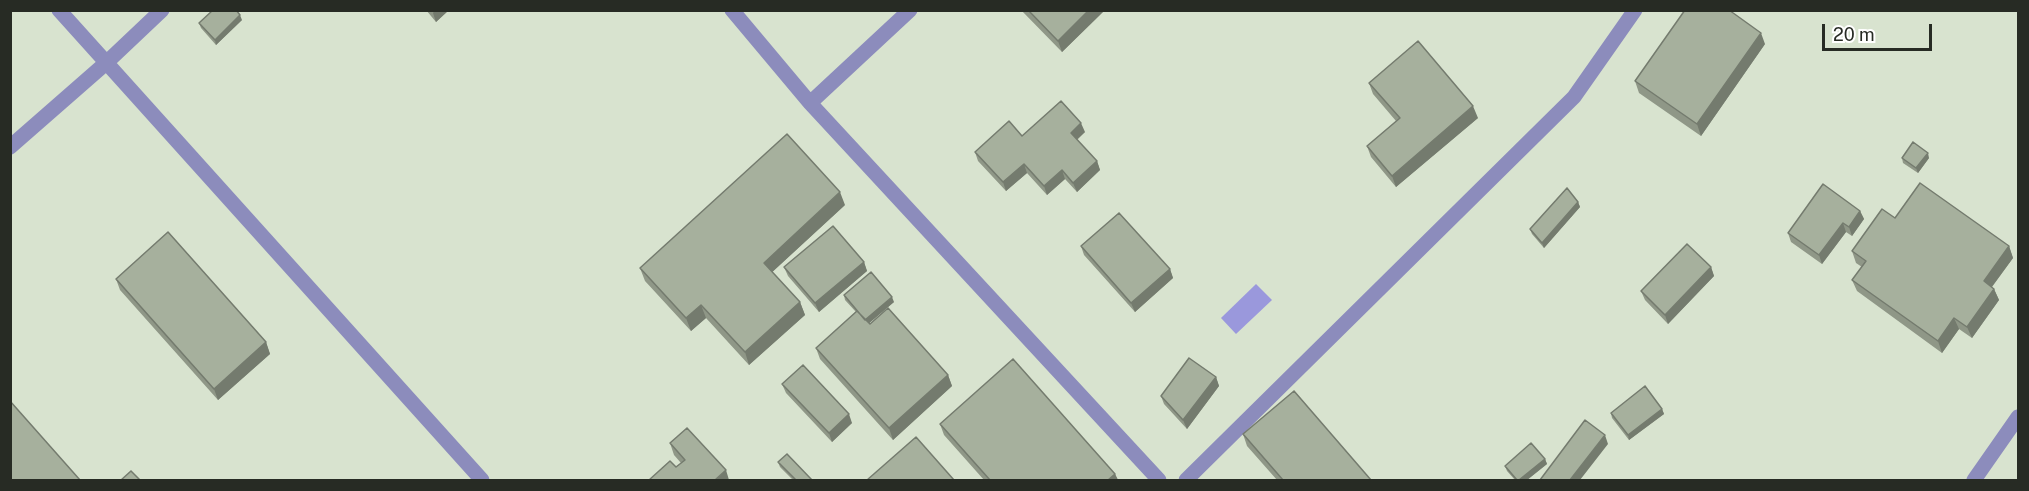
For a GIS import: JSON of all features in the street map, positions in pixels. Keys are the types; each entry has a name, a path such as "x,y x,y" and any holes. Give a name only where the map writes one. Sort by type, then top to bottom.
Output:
{"street":[{"path":"59,10 482,480"},
{"path":"10,147 106,63 162,10"},
{"path":"732,10 810,103 1159,480"},
{"path":"810,103 910,10"},
{"path":"1186,480 1574,97 1635,10"},
{"path":"1974,480 2019,417"}],"water":[{"path":"1256,284 1272,300 1236,334 1221,318"}],"building":[{"path":"213,10 236,10 240,15 215,40 199,23"},
{"path":"1028,10 1089,10 1058,41"},
{"path":"1685,10 1729,10 1761,33 1697,124 1635,81"},
{"path":"1418,41 1473,106 1392,176 1367,146 1400,118 1369,83"},
{"path":"1061,101 1081,123 1071,133 1097,161 1073,183 1062,170 1044,186 1024,164 1003,182 975,152 1009,121 1022,136"},
{"path":"787,134 840,192 764,263 800,302 745,352 701,305 686,318 640,268"},
{"path":"1913,142 1928,153 1916,168 1902,158"},
{"path":"1920,183 2009,246 1984,281 1994,289 1967,327 1954,318 1938,341 1852,280 1866,261 1852,251 1882,209 1895,218"},
{"path":"1823,184 1860,211 1849,227 1843,223 1819,255 1788,233"},
{"path":"1567,188 1578,202 1542,243 1530,229"},
{"path":"1119,213 1170,269 1131,303 1081,246"},
{"path":"833,226 864,262 815,303 784,267"},
{"path":"168,232 266,342 214,389 116,279"},
{"path":"1687,244 1711,267 1665,315 1641,291"},
{"path":"871,272 892,297 865,320 844,295"},
{"path":"888,308 948,375 889,428 816,348 857,311 870,324"},
{"path":"1189,358 1216,377 1183,420 1161,396"},
{"path":"1013,359 1115,474 1108,480 990,480 940,424"},
{"path":"803,365 849,414 829,433 782,384"},
{"path":"1645,386 1662,409 1628,435 1611,413"},
{"path":"1294,391 1371,480 1283,480 1243,434"},
{"path":"10,401 80,480 10,480"},
{"path":"1585,420 1605,435 1570,480 1540,480"},
{"path":"687,428 726,470 715,480 649,480 670,461 676,467 685,460 670,443"},
{"path":"916,437 954,480 867,480"},
{"path":"1531,443 1545,459 1517,480 1505,466"},
{"path":"787,454 812,480 796,480 778,462"},
{"path":"131,471 140,480 121,480"}]}
